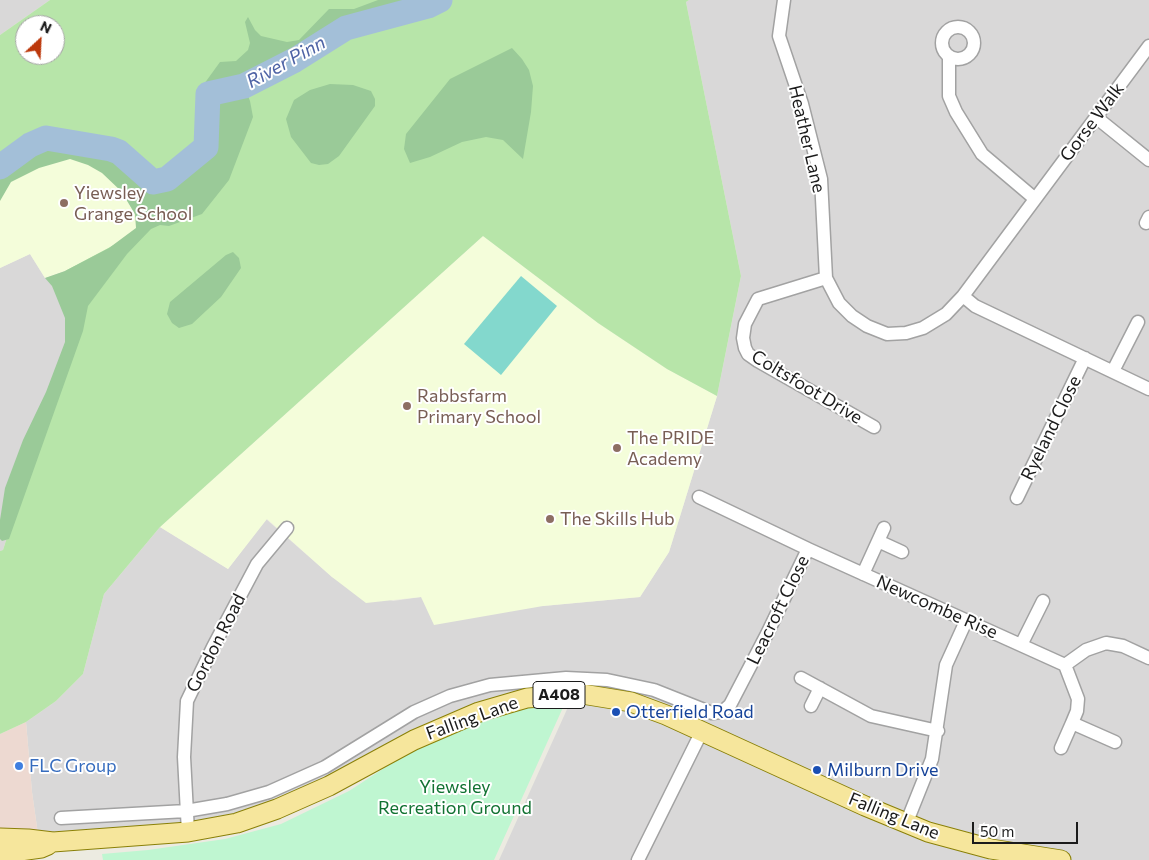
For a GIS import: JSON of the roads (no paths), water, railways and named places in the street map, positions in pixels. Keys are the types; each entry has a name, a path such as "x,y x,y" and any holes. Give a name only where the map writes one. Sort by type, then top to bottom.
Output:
{"main road":[{"name":"Falling Lane","path":"0,838 53,842 188,832 237,823 270,812 329,786 445,726 484,710 527,698 572,694 617,699 646,708 702,731 906,824 972,845 1061,860"},
{"name":"Falling Lane","path":"0,854 41,848 53,842"}],"street":[{"name":"Heather Lane","path":"784,0 779,36 802,104 821,179 826,278 839,303 867,326 887,334 906,333 923,328"},
{"name":"Gorse Walk","path":"923,328 946,314 963,296 1034,198 1097,118 1149,46"},
{"path":"949,57 950,96 956,112 982,154 1034,198"},
{"path":"1097,118 1149,160"},
{"name":"Coltsfoot Drive","path":"826,278 758,299 745,324 743,338 745,348 748,354 758,361 874,427"},
{"name":"Ryeland Close","path":"963,296 975,306 1149,389"},
{"path":"1113,371 1138,322"},
{"name":"Ryeland Close","path":"1017,498 1085,358"},
{"name":"Leacroft Close","path":"699,497 808,549 730,705 722,712 712,713"},
{"name":"Gordon Road","path":"188,832 184,757 187,700 212,647 257,564 287,528"},
{"path":"863,574 884,528"},
{"path":"878,541 902,552"},
{"name":"Newcombe Rise","path":"808,549 1065,665"},
{"path":"1021,645 1043,601"},
{"path":"906,824 932,759 938,731 946,665 966,621"},
{"path":"1061,748 1078,711 1078,699 1065,665 1086,650 1106,643 1123,646 1149,658"},
{"name":"Falling Lane","path":"61,818 186,811 227,804 269,792 298,780 367,743 414,712 450,696 490,685 566,678 607,680 654,690 712,713"},
{"path":"801,678 871,716 938,731"},
{"path":"812,706 820,688"},
{"path":"1072,723 1115,742"},
{"path":"638,860 702,731"}],"waterway":[{"name":"River Pinn","path":"0,167 30,145 46,138 111,149 119,152 153,182 167,179 206,147 208,94 244,86 295,60 346,28 428,6 440,0"}],"place":[{"name":"Yiewsley Grange School","path":"64,203"},
{"name":"Rabbsfarm Primary School","path":"407,406"},
{"name":"The PRIDE Academy","path":"617,448"},
{"name":"The Skills Hub","path":"550,519"},
{"name":"Otterfield Road","path":"616,712"},
{"name":"FLC Group","path":"19,766"},
{"name":"Milburn Drive","path":"817,770"}],"park label":[{"name":"Yiewsley Recreation Ground","path":"455,798"}]}
